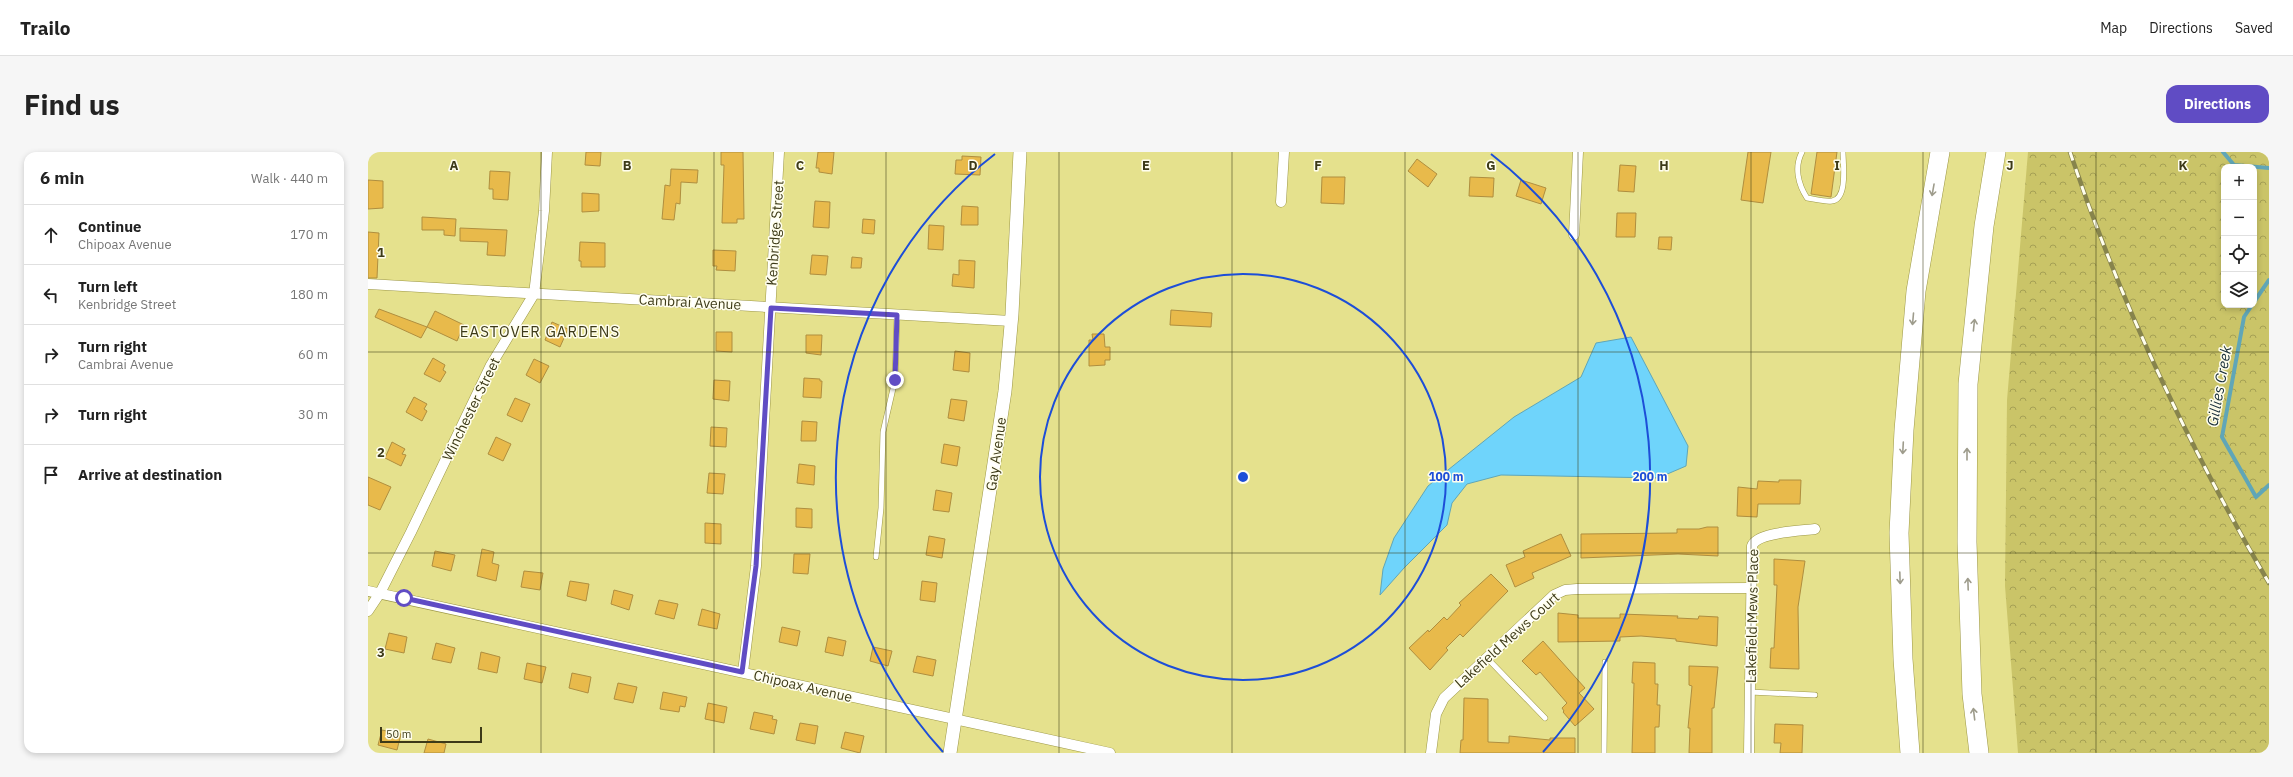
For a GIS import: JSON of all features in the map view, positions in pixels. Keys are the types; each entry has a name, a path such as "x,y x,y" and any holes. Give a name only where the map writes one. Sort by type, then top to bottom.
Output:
{"highway":[{"path":"1910,753 1903,659 1899,533 1904,430 1916,291 1940,152"},
{"path":"1979,753 1972,694 1966,542 1968,384 1984,226 1996,152"}],"street":[{"name":"Winchester Street","path":"368,611 380,593 491,364 534,294 544,211 548,152"},
{"name":"Kenbridge Street","path":"742,672 756,566 779,152"},
{"name":"Gay Avenue","path":"950,753 1000,433 1011,321 1020,152"},
{"path":"1281,202 1284,152"},
{"path":"1574,235 1578,152"},
{"name":"Cambrai Avenue","path":"368,284 1011,321"},
{"name":"Lakefield Mews Place","path":"1749,753 1751,588 1754,542 1764,536 1815,529"},
{"name":"Lakefield Mews Court","path":"1431,753 1436,714 1444,698 1554,595 1565,590 1751,588"},
{"name":"Chipoax Avenue","path":"368,591 742,672 956,721 1110,753"}],"lane":[{"path":"1802,152 1797,172 1800,188 1807,198 1833,201 1839,198 1843,190 1843,152"},
{"path":"876,556 881,508 883,432 895,380 897,315"},
{"path":"1486,658 1545,718"},
{"path":"1604,753 1605,662"},
{"path":"1750,692 1815,695"}],"green space":[{"path":"2028,152 2269,152 2269,753 2018,753 2005,586 2007,400"}],"water":[{"path":"1631,337 1688,446 1686,466 1658,478 1501,475 1467,484 1452,503 1447,525 1404,568 1380,595 1383,569 1394,538 1428,486 1514,417 1581,377 1596,343"}],"building":[{"path":"586,152 601,152 600,166 585,165"},
{"path":"721,152 743,152 744,219 737,219 737,223 722,223 724,165 721,165"},
{"path":"818,152 834,152 832,174 819,172 819,168 816,168"},
{"path":"1748,152 1771,152 1763,203 1741,200"},
{"path":"1817,152 1837,152 1831,197 1811,194"},
{"path":"962,156 981,157 980,175 955,174 956,160 962,160"},
{"path":"1417,159 1437,174 1428,187 1408,171"},
{"path":"1620,165 1636,166 1634,192 1618,191"},
{"path":"671,169 698,170 697,183 681,182 680,204 676,203 674,220 662,219 665,185 670,186"},
{"path":"490,171 510,172 508,200 493,199 493,189 489,189"},
{"path":"1322,177 1345,177 1344,204 1321,203"},
{"path":"1470,177 1494,178 1493,197 1469,196"},
{"path":"368,180 383,181 383,208 368,209"},
{"path":"1521,180 1546,188 1541,204 1516,196"},
{"path":"582,193 599,194 599,211 582,212"},
{"path":"815,201 830,202 829,228 813,227"},
{"path":"962,206 978,207 978,225 961,225"},
{"path":"1617,213 1636,213 1635,237 1616,237"},
{"path":"422,217 456,219 455,236 444,235 444,230 422,230"},
{"path":"863,219 875,220 874,234 862,233"},
{"path":"929,225 944,226 943,250 928,249"},
{"path":"460,228 507,230 505,256 487,255 488,242 460,241"},
{"path":"368,232 379,233 377,278 368,278"},
{"path":"1659,237 1672,237 1671,250 1658,249"},
{"path":"580,242 605,243 605,267 581,267 581,261 579,261"},
{"path":"713,250 736,251 735,271 716,270 717,266 713,266"},
{"path":"812,255 828,256 826,275 810,274"},
{"path":"852,257 862,258 861,268 851,268"},
{"path":"959,260 975,261 974,288 952,286 953,274 959,275"},
{"path":"379,309 427,327 421,338 375,317"},
{"path":"1171,310 1212,313 1211,327 1170,325"},
{"path":"435,311 464,325 457,341 427,327"},
{"path":"552,322 568,329 560,347 545,340"},
{"path":"716,332 732,332 732,352 716,351"},
{"path":"1092,334 1104,334 1105,347 1110,347 1110,360 1105,360 1105,365 1089,366 1089,340 1093,340"},
{"path":"806,335 822,335 821,355 806,353"},
{"path":"955,351 970,353 969,372 953,370"},
{"path":"433,358 445,365 443,370 446,372 440,382 424,374"},
{"path":"534,359 549,366 540,383 526,375"},
{"path":"804,378 820,379 820,381 822,381 821,398 803,397"},
{"path":"714,380 730,381 729,401 713,399"},
{"path":"414,397 427,404 424,409 427,411 422,421 406,412"},
{"path":"515,398 530,404 522,422 507,415"},
{"path":"951,399 967,401 964,421 948,418"},
{"path":"802,421 817,422 816,441 801,441"},
{"path":"711,427 727,428 726,447 710,446"},
{"path":"496,437 511,444 503,461 488,454"},
{"path":"392,442 405,449 402,454 406,455 401,466 385,458"},
{"path":"944,444 960,447 957,466 941,463"},
{"path":"799,464 815,466 814,485 797,483"},
{"path":"709,473 725,474 723,494 707,493"},
{"path":"368,477 391,487 380,510 368,505"},
{"path":"1779,480 1801,480 1800,504 1758,504 1757,517 1737,516 1738,487 1757,489 1758,481 1779,482"},
{"path":"936,490 952,493 949,512 933,510"},
{"path":"796,508 812,509 812,528 796,527"},
{"path":"705,523 721,524 721,544 705,543"},
{"path":"1718,527 1718,556 1678,554 1581,558 1581,534 1677,533 1677,529 1699,529"},
{"path":"1561,534 1571,556 1532,573 1534,578 1515,587 1506,565 1525,557 1523,551"},
{"path":"929,536 945,539 942,558 926,555"},
{"path":"482,549 494,552 492,563 499,565 496,581 477,576"},
{"path":"435,551 455,555 451,571 432,566"},
{"path":"794,554 810,554 808,574 793,573"},
{"path":"1774,559 1805,561 1798,607 1799,669 1770,668 1771,648 1774,648 1777,585 1774,585"},
{"path":"524,571 543,573 540,590 521,587"},
{"path":"1491,574 1508,591 1463,637 1460,634 1446,648 1448,650 1430,670 1409,648 1428,630 1429,632 1444,617 1447,620 1461,605 1459,603"},
{"path":"570,581 589,584 586,601 567,596"},
{"path":"922,581 937,583 935,602 920,600"},
{"path":"614,590 633,595 629,610 611,604"},
{"path":"659,600 678,604 674,619 655,614"},
{"path":"702,609 720,614 717,629 698,625"},
{"path":"1558,613 1578,615 1578,618 1620,618 1620,614 1678,616 1677,618 1698,619 1699,616 1718,617 1717,646 1676,641 1676,639 1641,636 1620,637 1620,641 1558,642"},
{"path":"782,627 800,631 797,646 779,642"},
{"path":"389,633 407,637 404,653 385,649"},
{"path":"828,637 846,641 843,656 825,652"},
{"path":"1543,641 1585,688 1579,693 1594,709 1575,726 1563,712 1564,711 1562,708 1567,703 1540,672 1536,675 1522,661"},
{"path":"436,643 455,648 451,663 432,659"},
{"path":"873,647 892,651 888,666 870,661"},
{"path":"481,652 500,657 497,673 478,669"},
{"path":"917,656 936,660 933,676 913,672"},
{"path":"1633,662 1655,663 1655,684 1658,684 1657,705 1660,705 1659,727 1655,727 1655,753 1632,753 1634,683 1632,683"},
{"path":"527,663 546,667 542,683 524,679"},
{"path":"1689,666 1718,667 1714,708 1712,708 1712,753 1689,753 1690,728 1688,728 1692,686 1689,685"},
{"path":"572,673 591,677 588,693 569,688"},
{"path":"618,683 637,687 633,703 614,699"},
{"path":"663,692 687,697 685,707 680,706 679,712 660,709"},
{"path":"1464,698 1488,699 1488,742 1509,743 1509,736 1550,740 1550,738 1575,738 1575,753 1460,753 1461,740 1463,740"},
{"path":"708,703 727,707 724,723 705,719"},
{"path":"754,712 773,716 772,719 777,720 774,734 750,729"},
{"path":"800,723 818,726 815,744 796,740"},
{"path":"1775,724 1803,725 1802,753 1780,753 1781,743 1774,743"},
{"path":"382,730 401,734 397,750 378,745"},
{"path":"845,732 864,736 860,753 841,748"},
{"path":"428,739 446,744 444,753 424,753"}],"waterway":[{"name":"Gillies Creek","path":"2223,152 2234,165 2269,168"},
{"name":"Gillies Creek","path":"2257,298 2269,280"},
{"name":"Gillies Creek","path":"2250,308 2244,317 2222,437 2256,497 2269,485"}],"railway":[{"path":"2070,152 2111,264 2158,373 2211,479 2269,583"}],"district":[{"name":"EASTOVER GARDENS","path":"540,331"}],"route":[{"path":"404,598 742,672 756,566 771,308 897,315 895,380"}]}
